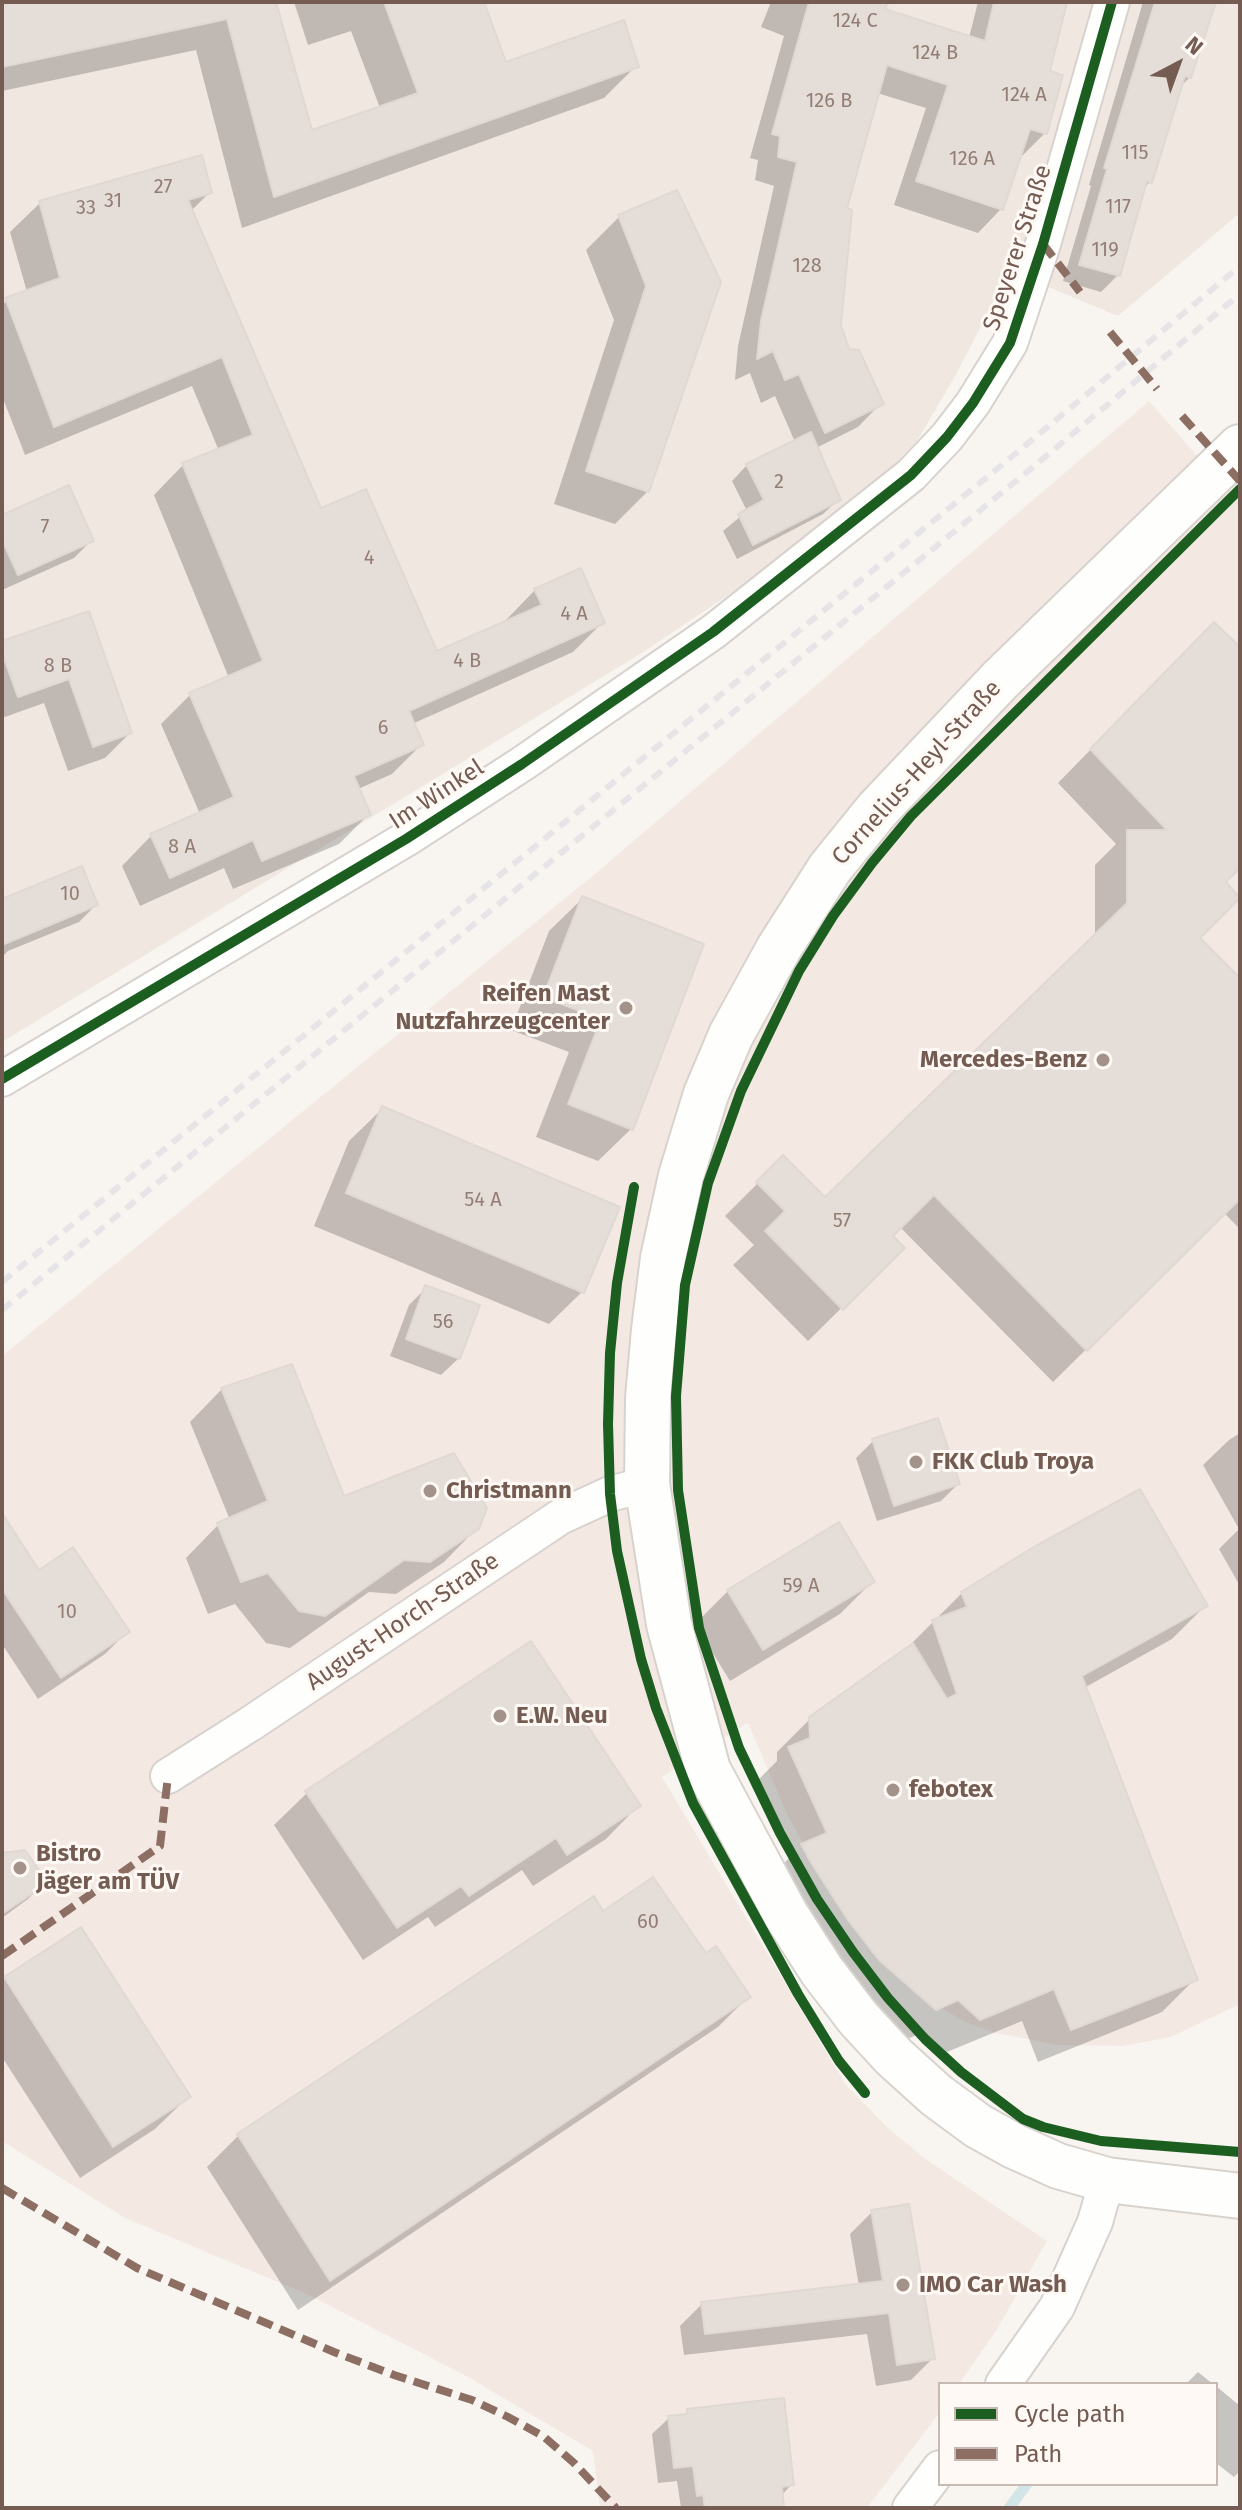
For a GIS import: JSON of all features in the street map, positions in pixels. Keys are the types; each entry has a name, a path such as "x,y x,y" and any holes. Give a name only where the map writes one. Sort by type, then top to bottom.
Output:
{"main road":[{"name":"Cornelius-Heyl-Straße","path":"1240,447 1000,680 895,790 830,868 779,948 731,1035 706,1094 681,1176 663,1258 654,1330 648,1398 647,1484 669,1624 708,1770 786,1915 822,1971 858,2018 894,2057 936,2095 978,2126 1014,2146 1058,2166 1107,2180 1240,2196"}],"street":[{"name":"Speyerer Straße","path":"871,508 911,475 947,437 973,403 1010,343 1043,244 1112,2"},
{"name":"Im Winkel","path":"2,1079 406,839 522,764 713,632 871,508"},
{"name":"August-Horch-Straße","path":"168,1776 560,1517 610,1494 647,1484"},
{"path":"1004,2382 1057,2307 1095,2222 1107,2180"},
{"path":"910,2508 938,2471"}],"shaded area":[{"path":"2,2 1240,2 1240,213 1118,316 1010,271 917,441 889,471 773,565 645,651 2,1042"},
{"path":"1149,401 1236,500 1240,497 1240,2004 1171,2037 1123,2046 1058,2045 995,2033 965,2022 938,2006 812,1859 787,1814 748,1723 662,1777 846,2085 887,2127 924,2158 1047,2241 996,2331 960,2382 938,2382 938,2415 867,2508 600,2508 593,2451 468,2377 309,2295 125,2218 2,2141 2,1356 596,873"}],"building":[{"path":"2,2 276,2 312,130 418,93 384,2 484,2 506,62 624,20 639,67 274,197 227,19 2,67"},
{"path":"809,2 888,2 885,9 985,41 994,2 1067,2 1050,71 1063,75 1047,134 1030,129 1003,210 916,181 948,85 887,65 847,208 852,210 841,325 849,349 859,350 884,404 825,433 799,374 785,380 773,351 757,359 761,321 797,162 778,157 780,136 772,134"},
{"path":"1155,2 1216,2 1191,78 1185,76 1152,183 1147,181 1120,276 1079,265 1107,169 1104,168"},
{"path":"202,155 212,193 188,200 321,508 366,489 437,651 542,605 534,589 581,568 605,623 409,711 424,745 354,776 371,815 262,861 253,840 170,878 150,834 234,797 189,693 263,661 182,463 253,435 222,357 54,427 5,298 60,278 39,201"},
{"path":"677,190 721,282 649,492 586,471 646,286 618,215"},
{"path":"811,432 841,500 753,545 738,514 764,500 746,464"},
{"path":"69,485 94,541 18,575 2,540 2,515"},
{"path":"89,611 132,733 93,747 69,679 18,697 2,653 2,641"},
{"name":"Mercedes-Benz","path":"1214,622 1240,647 1240,868 1226,882 1240,898 1200,938 1240,978 1240,1199 1087,1351 934,1195 893,1236 905,1248 843,1310 765,1231 785,1211 756,1182 783,1155 825,1197 1127,903 1127,830 1167,830 1090,749"},
{"path":"82,866 98,905 2,945 2,899"},
{"name":"Reifen Mast Nutzfahrzeugcenter","path":"582,896 704,944 633,1130 568,1104 601,1019 543,997"},
{"path":"382,1106 620,1207 584,1293 346,1193"},
{"path":"425,1285 480,1305 460,1359 406,1339"},
{"name":"Christmann","path":"292,1364 344,1496 454,1453 487,1508 479,1529 430,1562 404,1560 325,1616 299,1611 268,1573 241,1582 217,1523 268,1501 221,1388"},
{"name":"FKK Club Troya","path":"938,1418 960,1484 894,1506 872,1439"},
{"path":"1140,1489 1208,1606 1082,1676 1198,1980 1071,2030 1054,1989 980,2020 958,2000 936,2010 879,1960 848,1920 812,1864 801,1844 827,1833 788,1747 810,1738 809,1717 913,1643 947,1699 957,1694 932,1620 967,1607 961,1592 1032,1548"},
{"path":"2,1513 39,1570 73,1547 130,1632 61,1678 2,1589"},
{"path":"839,1522 875,1582 763,1650 727,1590"},
{"name":"E.W. Neu","path":"531,1641 641,1806 567,1855 556,1838 469,1896 461,1886 397,1928 305,1791"},
{"name":"Bistro Jäger am TÜV","path":"25,1850 48,1883 2,1914 2,1853"},
{"path":"653,1877 706,1953 716,1946 751,1997 330,2281 237,2134 594,1896 603,1911"},
{"path":"81,1927 191,2097 113,2147 4,1977"},
{"path":"909,2204 935,2359 897,2365 889,2313 705,2334 701,2302 883,2281 871,2210"},
{"path":"784,2398 794,2485 782,2487 784,2508 705,2508 703,2495 697,2496 693,2466 674,2468 668,2416 687,2414 687,2409"}],"waterway":[{"path":"1009,2508 1026,2486"}],"railway":[{"path":"2,1282 1014,455 1240,266"},
{"path":"2,1310 1027,472 1240,294"}],"marked path":[{"path":"1043,244 1080,292"},
{"path":"1110,332 1157,389"},
{"path":"1182,416 1240,481"},
{"path":"2,1956 160,1846 168,1776"},
{"path":"2,2188 137,2268 334,2352 472,2400 508,2417 543,2436 574,2463 616,2508"}],"cycle path":[{"path":"2,1079 406,839 522,764 713,632 911,475 947,437 973,403 1010,343 1043,244 1112,2"},
{"path":"1240,489 911,816 833,916 799,971 741,1091 708,1183 685,1285 676,1396 678,1490 699,1628 739,1748 780,1833 817,1899 853,1952 925,2039 961,2072 1023,2119 1101,2141 1240,2152"},
{"path":"634,1187 617,1283 610,1353 608,1424 610,1494 617,1551 641,1659 656,1708 693,1803 798,1994 839,2061 865,2093"}],"place":[{"name":"Reifen Mast Nutzfahrzeugcenter","path":"626,1008"},
{"name":"Mercedes-Benz","path":"1103,1060"},
{"name":"FKK Club Troya","path":"916,1462"},
{"name":"Christmann","path":"430,1491"},
{"name":"E.W. Neu","path":"500,1716"},
{"name":"febotex","path":"893,1790"},
{"name":"Bistro Jäger am TÜV","path":"20,1868"},
{"name":"IMO Car Wash","path":"903,2285"}]}
